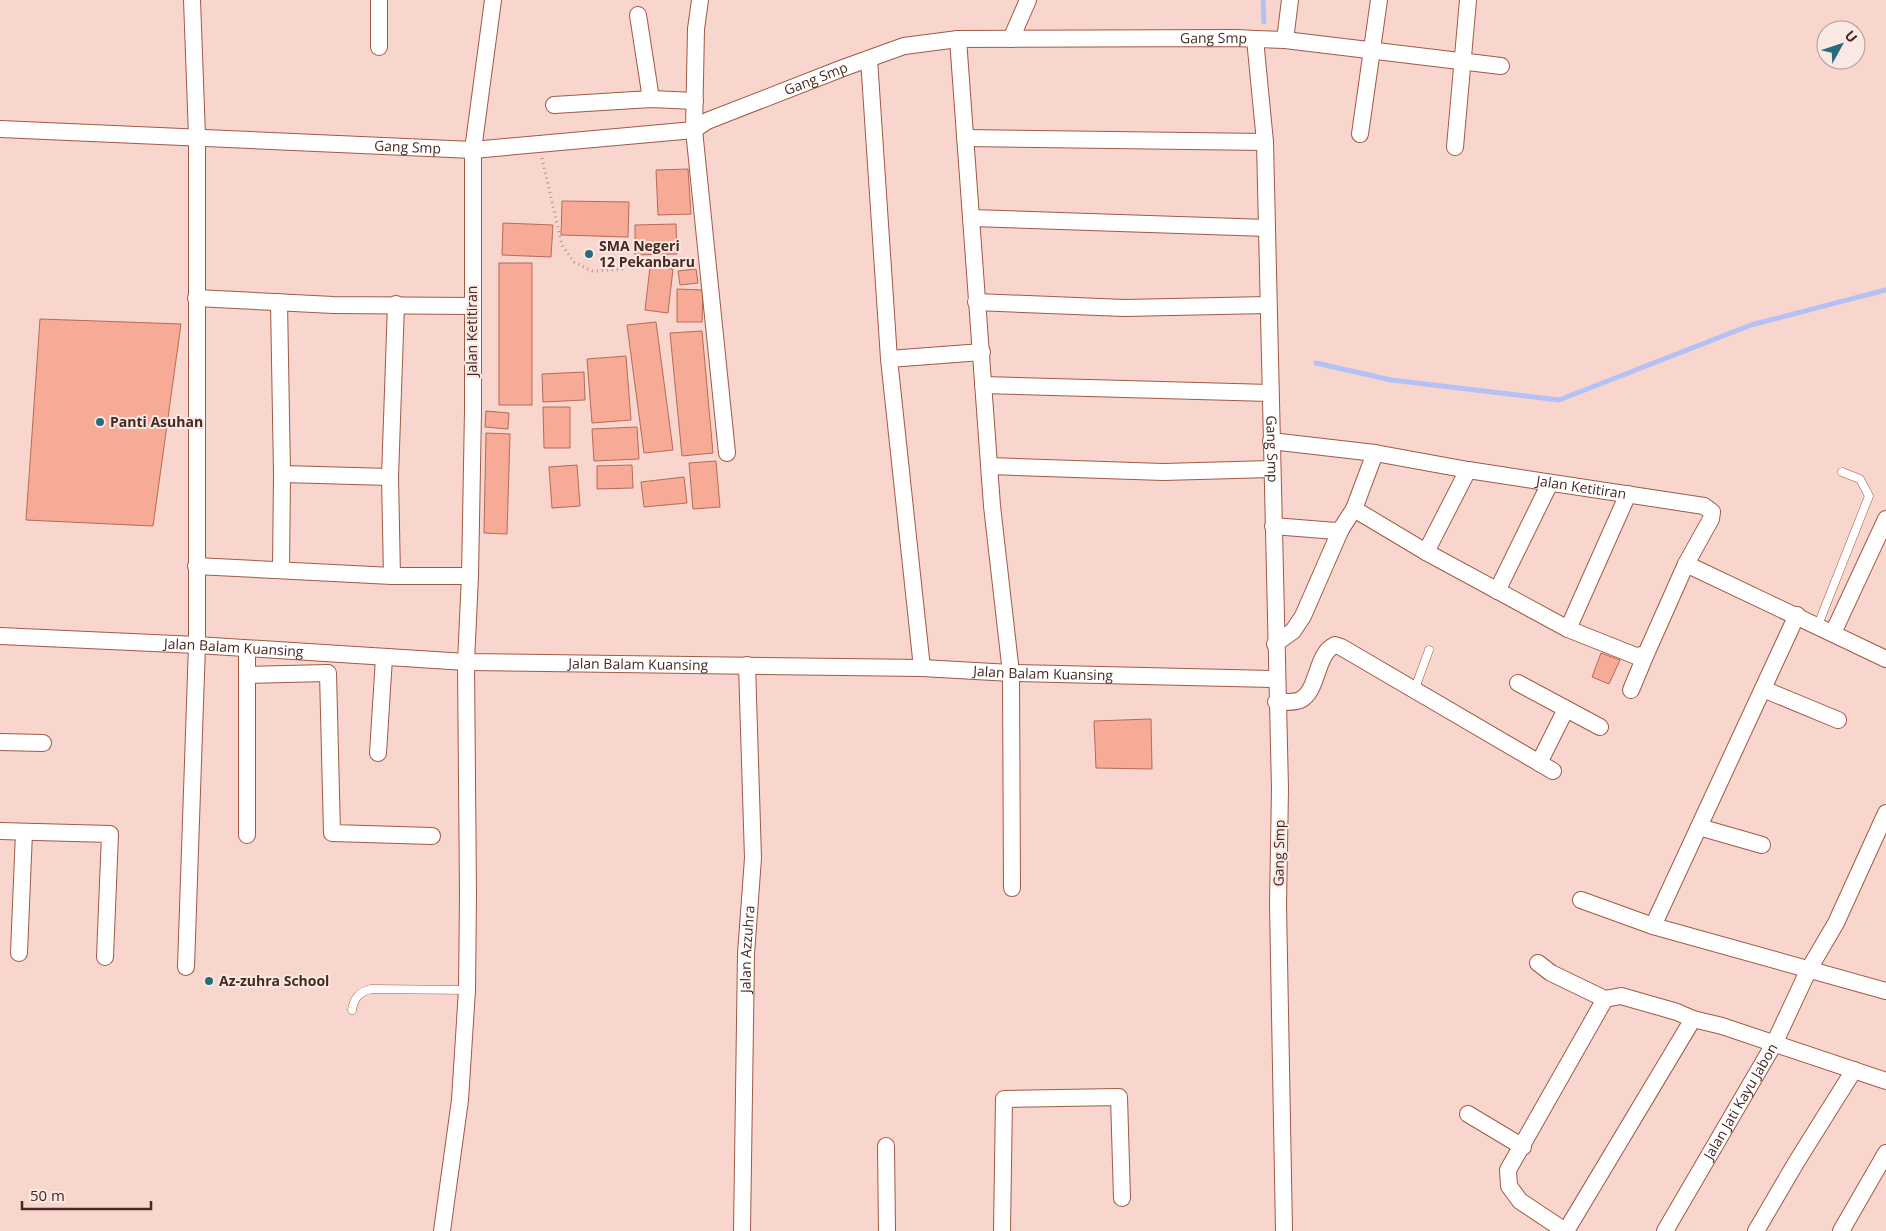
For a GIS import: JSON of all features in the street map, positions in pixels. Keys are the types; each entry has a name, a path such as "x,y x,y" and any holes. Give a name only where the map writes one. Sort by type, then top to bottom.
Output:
{"street":[{"path":"186,967 197,645 197,136 192,0"},
{"path":"379,0 379,47"},
{"name":"Jalan Ketitiran","path":"442,1231 460,1100 467,990 466,662 470,576 473,411 473,150 493,0"},
{"path":"700,0 696,29 694,130 727,453"},
{"path":"1011,39 1028,0"},
{"path":"1285,40 1290,0"},
{"path":"1360,134 1379,0"},
{"path":"1455,147 1461,62 1468,0"},
{"path":"638,15 651,99"},
{"path":"958,39 992,506 1011,673 1012,888"},
{"name":"Gang Smp","path":"0,129 197,136 473,150 694,130 707,121 904,46 958,39 1254,39 1265,142 1276,702 1280,789 1278,904 1284,1231"},
{"path":"1254,39 1285,40 1500,66"},
{"path":"869,58 890,359 922,668"},
{"path":"554,105 651,99 695,101"},
{"path":"965,138 1265,142"},
{"path":"971,218 1266,228"},
{"path":"196,298 333,304 472,306"},
{"path":"279,302 282,474 281,570"},
{"path":"976,302 1124,308 1268,305"},
{"path":"392,576 390,477 396,304"},
{"path":"890,359 982,352"},
{"path":"983,385 1270,393"},
{"name":"Jalan Ketitiran","path":"1271,441 1375,454 1704,506 1712,512 1711,518 1686,564 1631,690"},
{"path":"1275,644 1293,630 1302,616 1341,529 1354,509 1375,454"},
{"path":"989,466 1163,472 1271,470"},
{"path":"1426,552 1468,470"},
{"path":"282,474 390,477"},
{"path":"1497,591 1550,483"},
{"path":"1568,629 1628,494"},
{"path":"1354,509 1426,552 1568,629 1636,656 1646,654"},
{"path":"1833,632 1885,525"},
{"path":"1273,526 1332,532 1341,529"},
{"path":"1686,564 1833,632 1886,659"},
{"path":"196,566 392,576 470,576"},
{"path":"1654,926 1797,616"},
{"name":"Jalan Balam Kuansing","path":"0,636 197,645 466,662 922,668 1011,673 1276,679"},
{"path":"1276,702 1301,700 1308,692 1324,653 1335,646 1341,647 1546,767 1566,709"},
{"path":"247,835 248,649"},
{"path":"378,753 384,658"},
{"name":"Jalan Azzuhra","path":"742,1231 746,954 753,858 747,665"},
{"path":"248,675 328,673 332,832 432,836"},
{"path":"1518,683 1600,727"},
{"path":"1763,689 1838,720"},
{"path":"0,742 43,743"},
{"name":"Jalan Jati Kayu Jabon","path":"1665,1231 1774,1044 1809,969 1836,923 1886,813"},
{"path":"1699,827 1762,845"},
{"path":"0,831 110,834 104,957"},
{"path":"20,953 24,832"},
{"path":"1581,900 1654,926 1886,991"},
{"path":"1538,963 1552,973 1606,999 1621,996 1677,1012 1693,1019 1722,1026 1886,1081"},
{"path":"1606,999 1523,1147 1508,1170 1509,1186 1520,1201 1565,1231 1693,1019"},
{"path":"1756,1231 1854,1070"},
{"path":"1002,1231 1004,1099 1119,1098 1122,1198"},
{"path":"1468,1114 1523,1147"},
{"path":"886,1146 887,1231"},
{"path":"1841,1231 1886,1153"}],"lane":[{"path":"1818,626 1869,496 1860,479 1842,472"},
{"path":"1414,691 1429,650"},
{"path":"352,1010 358,995 371,989 467,990"}],"path":[{"path":"539,143 562,245 574,262 592,271 625,270"}],"building":[{"path":"688,169 691,214 658,215 656,170"},
{"path":"562,201 629,202 628,237 561,235"},
{"path":"503,223 553,225 551,257 502,255"},
{"path":"676,224 677,254 635,255 635,225"},
{"path":"499,263 532,263 532,405 499,405"},
{"path":"650,267 673,269 668,313 645,310"},
{"path":"696,269 698,283 680,285 678,271"},
{"path":"677,289 703,290 702,322 677,322"},
{"name":"Panti Asuhan","path":"40,319 181,324 153,526 26,520"},
{"path":"656,322 673,450 644,453 627,325"},
{"path":"702,331 713,453 682,456 670,333"},
{"path":"626,356 631,420 592,423 587,359"},
{"path":"584,372 585,400 543,402 542,374"},
{"path":"543,407 570,407 570,448 544,448"},
{"path":"486,411 509,413 508,429 485,427"},
{"path":"637,427 639,459 594,461 592,429"},
{"path":"486,433 510,434 507,534 484,533"},
{"path":"716,461 720,507 693,509 689,463"},
{"path":"577,465 580,506 552,508 549,467"},
{"path":"632,465 633,488 597,489 597,466"},
{"path":"684,477 687,503 644,507 641,482"},
{"path":"1601,653 1620,660 1609,684 1592,677"},
{"path":"1151,719 1152,769 1096,768 1094,721"}],"waterway":[{"path":"1263,0 1264,22"},
{"path":"1316,363 1391,380 1559,400 1751,325 1886,290"}],"place":[{"name":"SMA Negeri 12 Pekanbaru","path":"589,254"},
{"name":"Panti Asuhan","path":"100,422"},
{"name":"Az-zuhra School","path":"209,981"}]}
